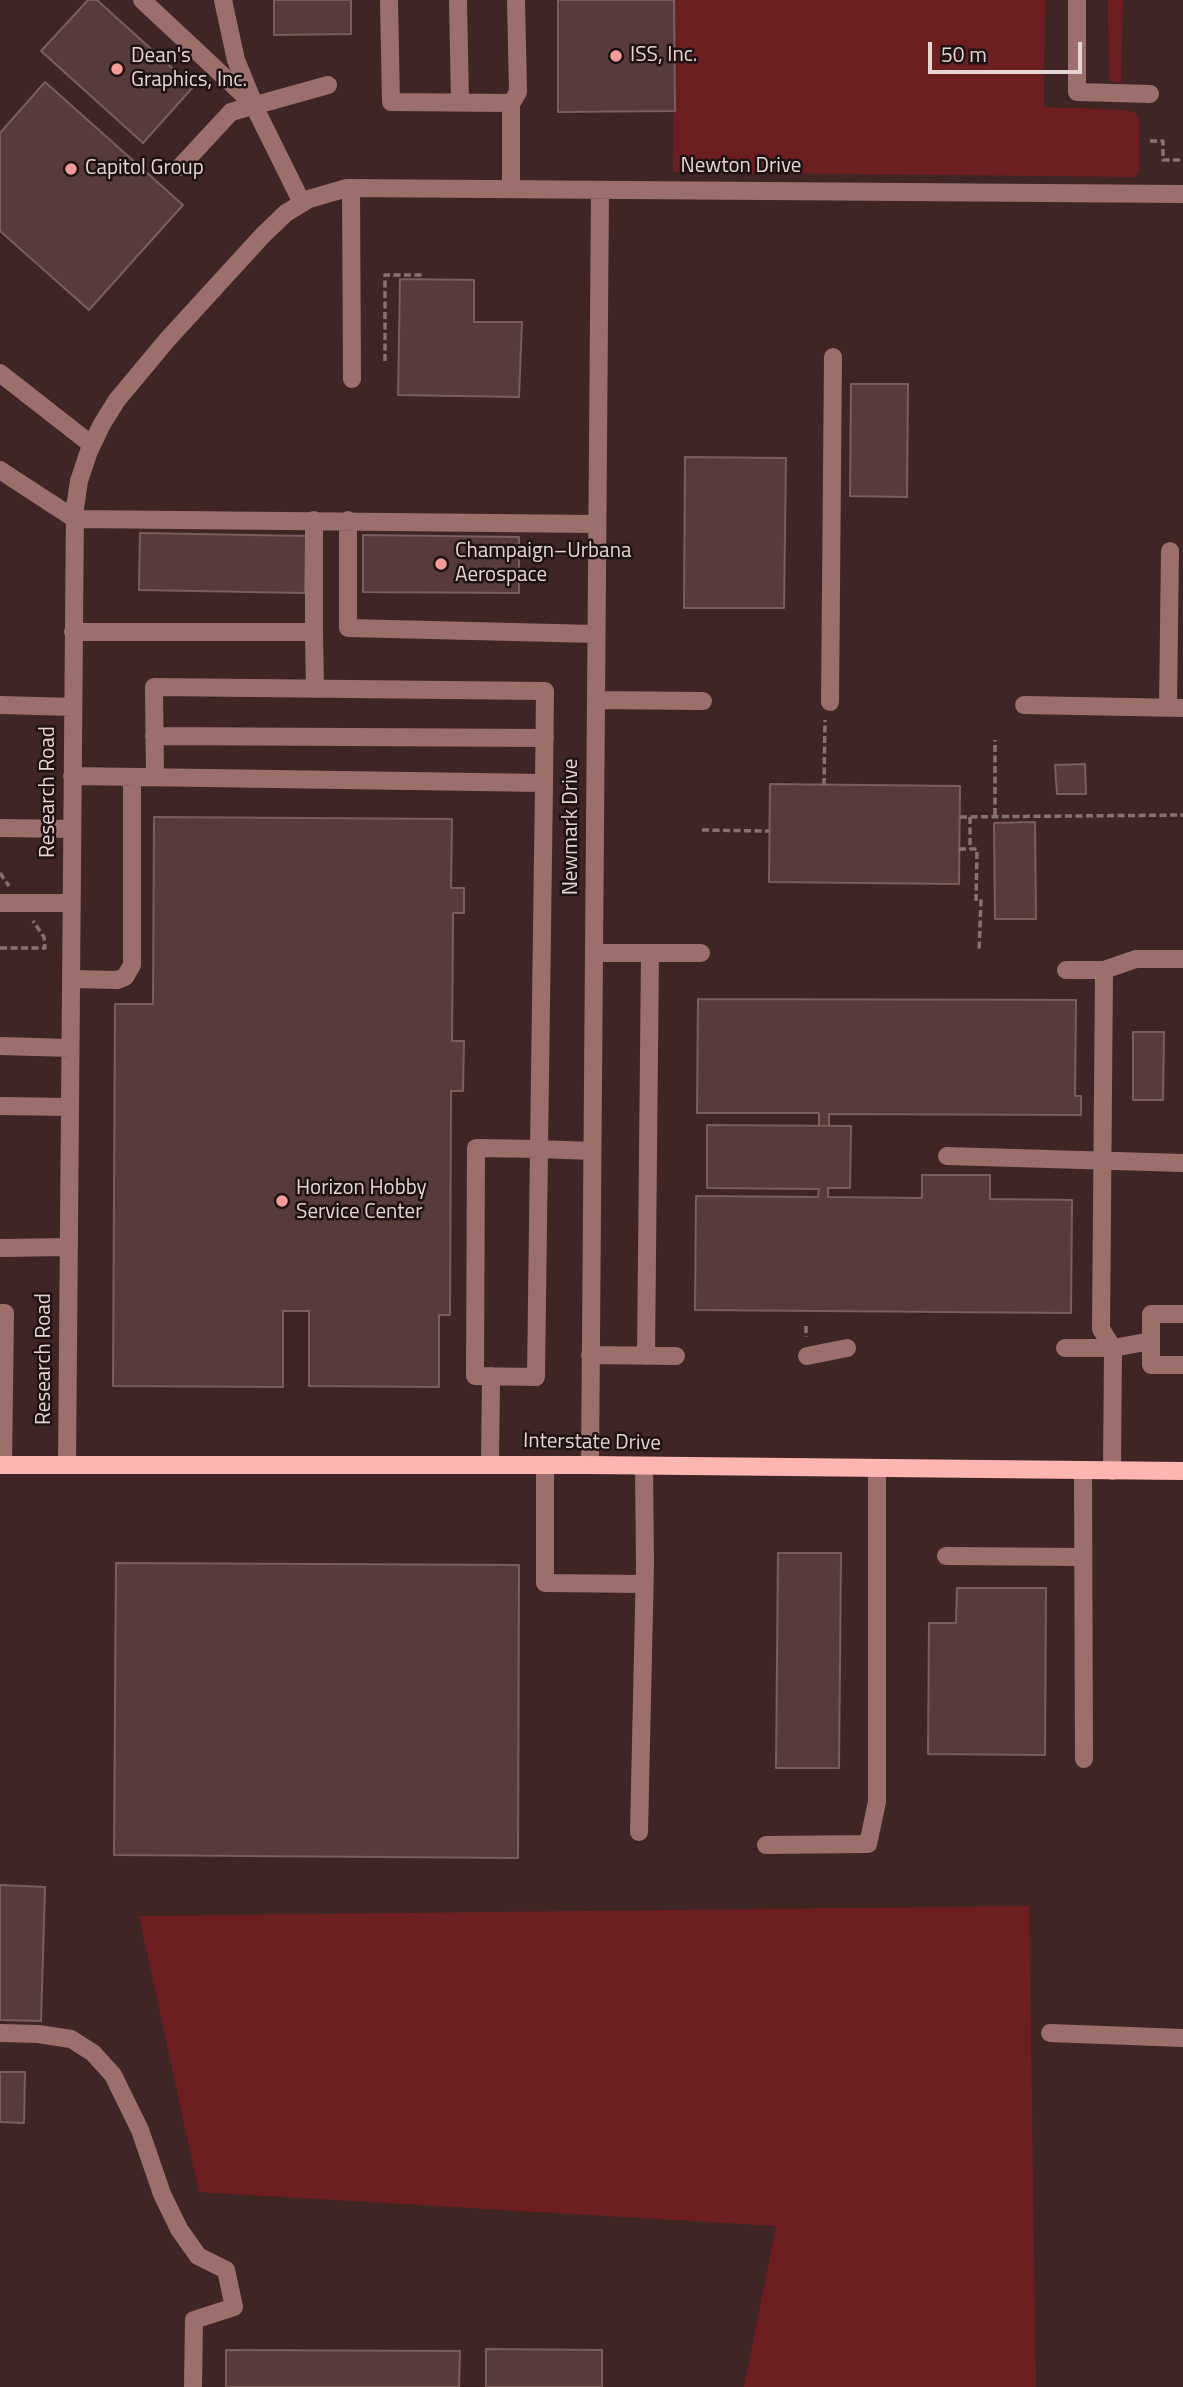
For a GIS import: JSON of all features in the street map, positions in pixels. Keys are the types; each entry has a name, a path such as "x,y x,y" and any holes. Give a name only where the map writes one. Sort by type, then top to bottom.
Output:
{"main road":[{"name":"Interstate Drive","path":"2,1465 590,1465 1183,1471"}],"street":[{"path":"142,0 254,104"},
{"path":"223,0 236,60 302,203"},
{"path":"389,0 391,103 511,104"},
{"path":"458,0 460,103"},
{"path":"511,189 511,104 518,92 516,0"},
{"path":"1077,0 1077,92 1150,94"},
{"path":"180,167 231,112 328,85"},
{"path":"351,188 352,379"},
{"name":"Newton Drive","path":"302,203 328,191 351,188 1183,194"},
{"name":"Newmark Drive","path":"590,1465 600,190"},
{"name":"Research Road","path":"68,1465 73,632 75,519 79,481 92,444 117,400 167,340 263,235 286,213 302,203"},
{"path":"827,709 833,357"},
{"path":"0,373 92,444"},
{"path":"0,470 75,519 596,524"},
{"path":"314,520 315,689"},
{"path":"348,520 348,628 596,634"},
{"path":"1024,705 1175,707 1170,551"},
{"path":"73,632 314,632"},
{"path":"155,777 154,687 545,691 545,738 544,783 539,1149 536,1377 475,1376 476,1148 539,1149 592,1151"},
{"path":"596,700 703,701"},
{"path":"0,705 73,706"},
{"path":"154,736 545,738"},
{"path":"72,776 544,783"},
{"path":"71,979 117,981 125,977 132,965 132,777"},
{"path":"0,828 72,829"},
{"path":"0,903 71,904"},
{"path":"594,953 701,953"},
{"path":"646,1356 650,953"},
{"path":"1066,970 1104,970 1136,960 1183,959"},
{"path":"1104,970 1101,1329 1113,1348 1112,1471"},
{"path":"0,1046 70,1048"},
{"path":"0,1106 70,1107"},
{"path":"947,1156 1102,1158 1135,1163 1183,1163"},
{"path":"1,1248 69,1247"},
{"path":"0,1313 5,1313 2,1465"},
{"path":"1183,1314 1151,1314 1151,1364 1183,1365"},
{"path":"1065,1348 1113,1348 1151,1341"},
{"path":"807,1356 847,1348"},
{"path":"590,1355 676,1356"},
{"path":"490,1465 491,1376"},
{"path":"545,1465 545,1583 644,1584"},
{"path":"639,1832 644,1466"},
{"path":"766,1845 868,1844 877,1802 877,1468"},
{"path":"1083,1471 1084,1759"},
{"path":"946,1556 1083,1557"},
{"path":"0,2033 38,2034 71,2039 93,2053 113,2076 135,2119 162,2194 179,2229 198,2256 226,2270 234,2307 194,2320 193,2387"},
{"path":"1050,2033 1183,2038"}],"path":[{"path":"1150,141 1163,141 1163,159 1183,160"},
{"path":"385,361 385,275 420,275 421,279"},
{"path":"824,785 827,709"},
{"path":"995,740 995,815"},
{"path":"960,817 1183,815"},
{"path":"970,817 970,849"},
{"path":"702,830 769,831"},
{"path":"959,849 977,849 976,901 981,901 979,951"},
{"path":"45,948 54,948"}],"shaded area":[{"path":"674,0 1045,0 1044,107 1125,110 1136,113 1139,120 1139,172 1135,177 673,172"},
{"path":"1108,0 1123,0 1121,82 1117,83 1109,80"},
{"path":"1029,1906 1036,2387 744,2387 776,2226 199,2192 139,1916"}],"building":[{"name":"Dean's Graphics, Inc.","path":"88,0 97,0 193,87 143,143 41,51"},
{"path":"274,0 351,0 351,34 274,35"},
{"name":"ISS, Inc.","path":"558,0 674,0 675,111 558,112"},
{"name":"Capitol Group","path":"45,82 183,205 89,310 0,231 0,133"},
{"path":"400,279 474,280 474,322 522,322 519,397 398,395"},
{"path":"851,384 908,384 907,497 850,496"},
{"path":"685,457 786,458 784,608 684,608"},
{"path":"140,533 306,536 305,593 139,590"},
{"name":"Champaign–Urbana Aerospace","path":"363,535 519,537 519,593 363,592"},
{"path":"1085,764 1086,794 1057,794 1055,765"},
{"path":"770,784 960,786 959,884 769,882"},
{"name":"Horizon Hobby Service Center","path":"154,817 452,819 451,888 464,888 464,913 453,913 452,1041 464,1041 463,1091 451,1091 450,1315 439,1315 439,1387 309,1386 309,1311 283,1311 283,1387 113,1386 115,1004 153,1004"},
{"path":"1035,822 1036,919 995,919 994,823"},
{"path":"698,999 1076,1000 1075,1096 1081,1096 1081,1115 829,1114 829,1126 819,1126 819,1113 697,1113"},
{"path":"1133,1032 1164,1032 1163,1100 1133,1100"},
{"path":"707,1125 851,1126 850,1188 828,1188 828,1197 922,1198 922,1175 990,1175 990,1199 1072,1200 1071,1313 695,1310 696,1196 818,1197 819,1189 707,1188"},
{"path":"778,1553 841,1553 839,1768 776,1768"},
{"path":"116,1563 519,1565 518,1858 114,1855"},
{"path":"957,1588 1046,1588 1045,1755 928,1754 929,1623 956,1623"},
{"path":"0,1885 45,1887 41,2021 0,2020"},
{"path":"0,2072 25,2072 24,2123 0,2122"},
{"path":"486,2349 602,2350 602,2387 486,2387"},
{"path":"226,2350 460,2351 459,2387 226,2387"}],"place":[{"name":"ISS, Inc.","path":"616,56"},
{"name":"Dean's Graphics, Inc.","path":"117,69"},
{"name":"Capitol Group","path":"71,169"},
{"name":"Champaign–Urbana Aerospace","path":"441,564"},
{"name":"Horizon Hobby Service Center","path":"282,1201"}]}
